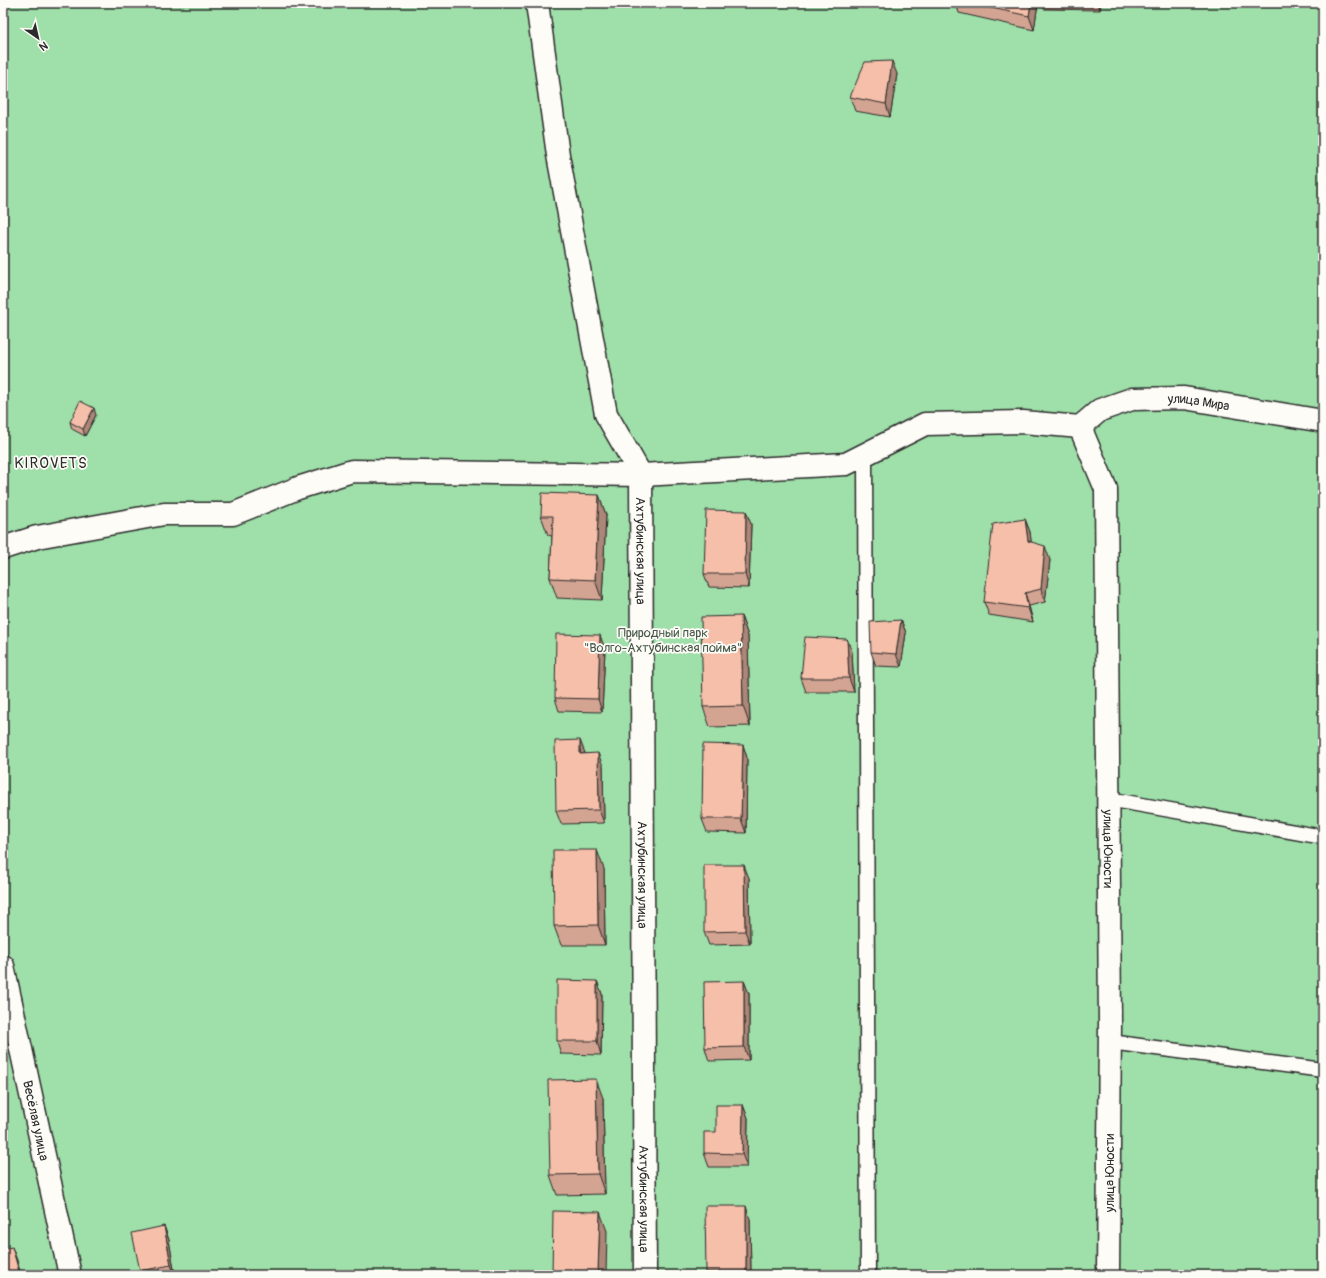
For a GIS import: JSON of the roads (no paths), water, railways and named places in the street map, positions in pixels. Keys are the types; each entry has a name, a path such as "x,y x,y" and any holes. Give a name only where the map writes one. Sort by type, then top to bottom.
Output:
{"street":[{"path":"537,3 558,155 606,414 641,475"},
{"name":"улица Мира","path":"1080,427 1100,410 1132,399 1184,398 1323,421"},
{"path":"3,548 37,537 164,514 233,514 298,488 352,471 641,475 846,464 925,424 1022,422 1080,427"},
{"name":"улица Юности","path":"1080,427 1106,489 1110,1042 1108,1275"},
{"name":"Ахтубинская улица","path":"641,475 645,1275"},
{"name":"Весёлая улица","path":"3,966 70,1275"}],"lane":[{"path":"865,455 868,1275"},
{"path":"1108,799 1323,837"},
{"path":"1110,1042 1323,1070"}],"district":[{"name":"KIROVETS","path":"51,463"}],"park label":[{"name":"Природный парк \"Волго-Ахтубинская пойма\"","path":"663,640"}]}
